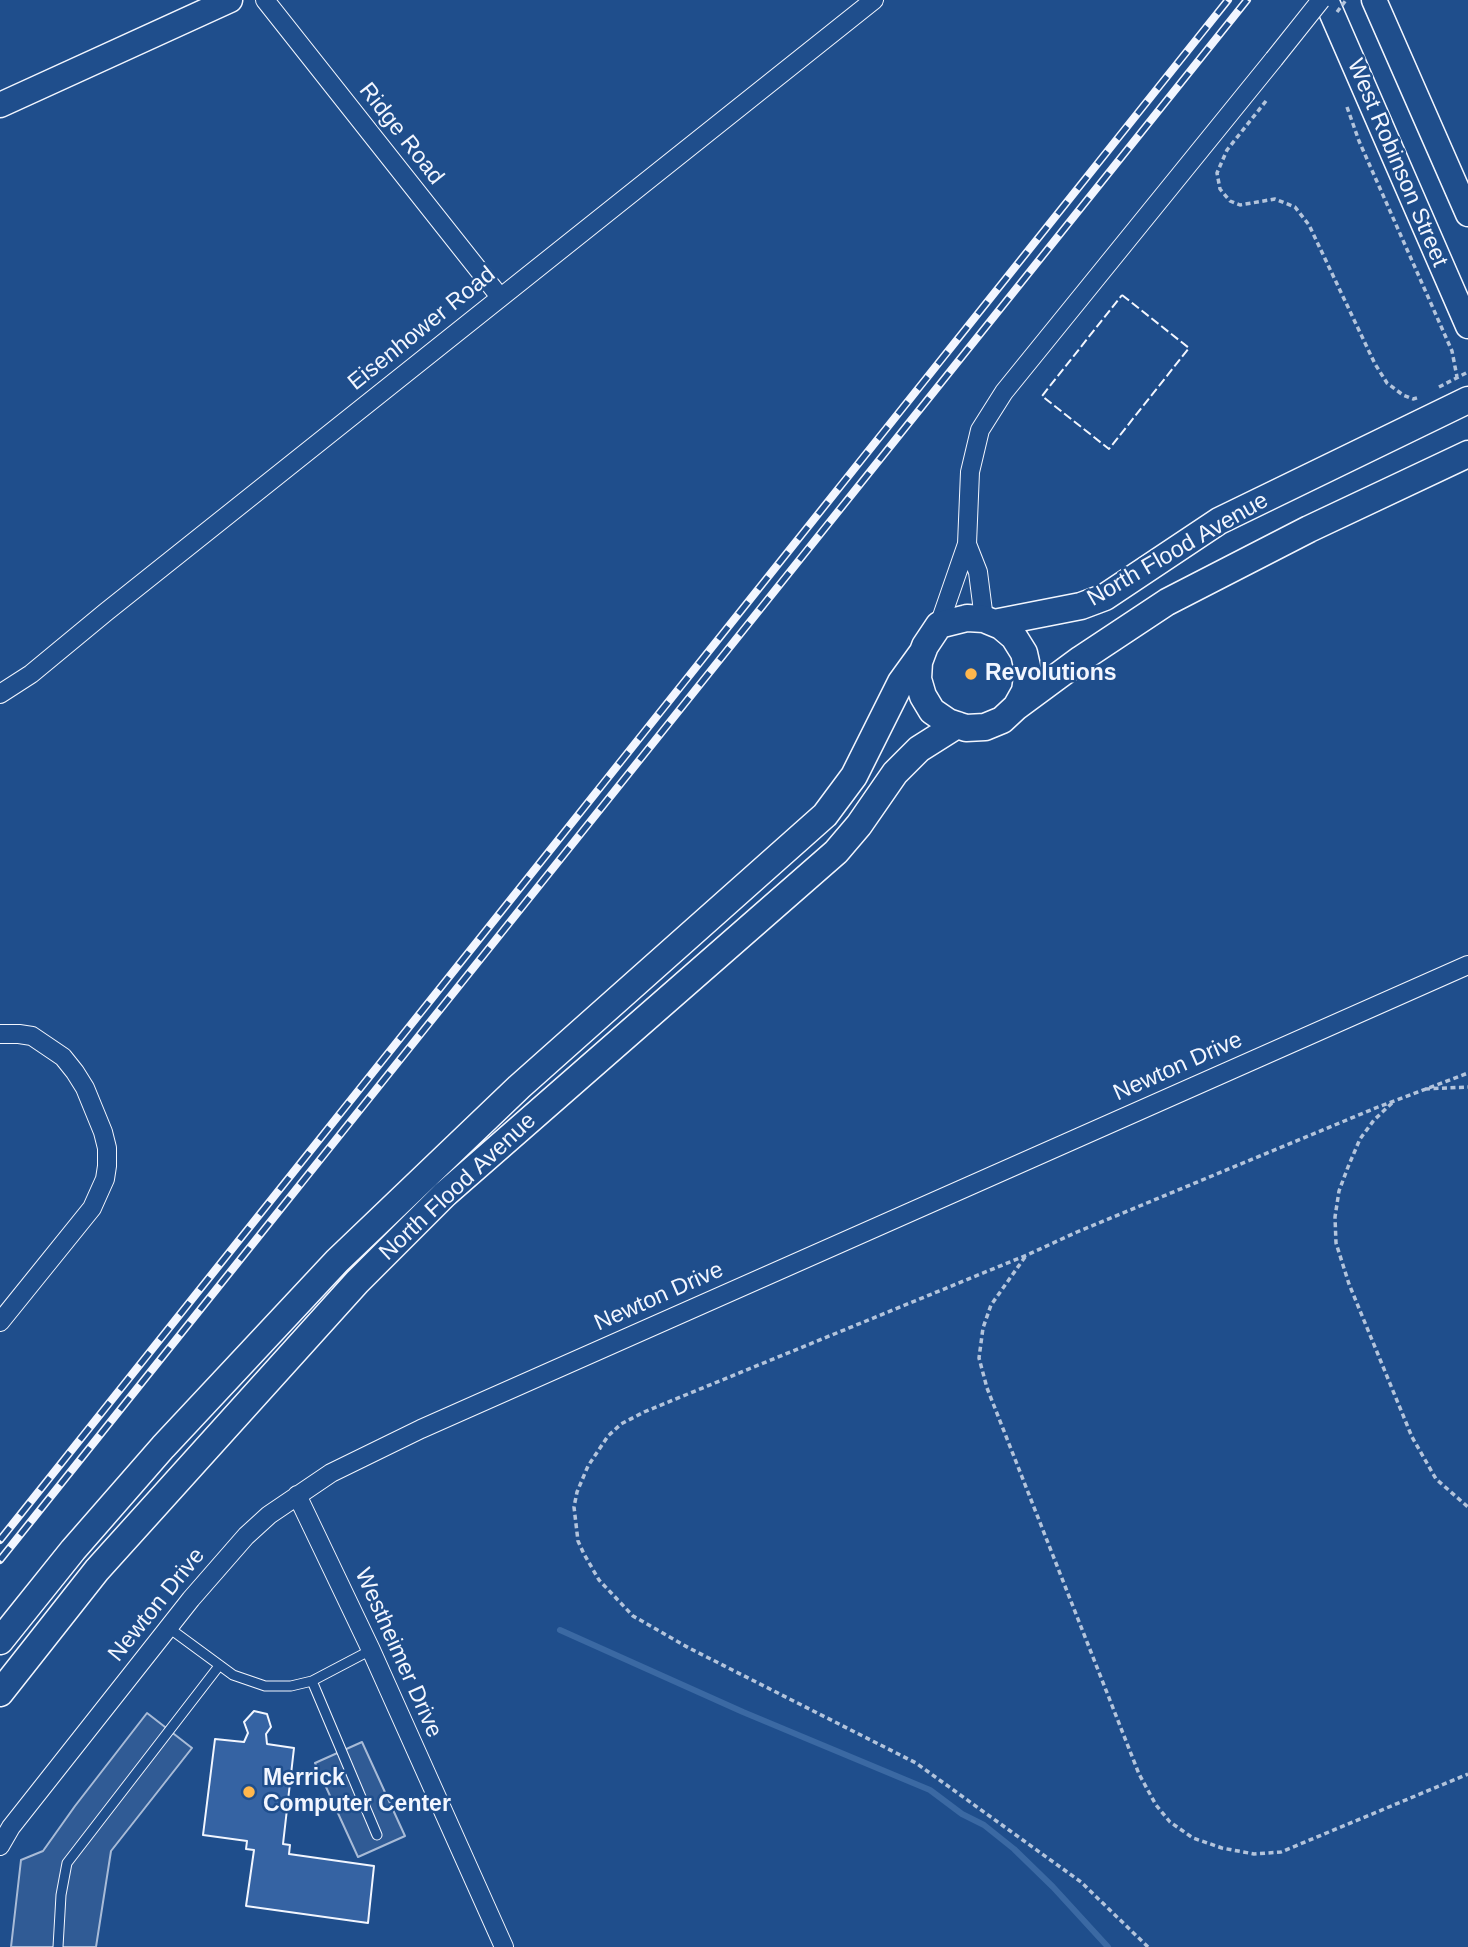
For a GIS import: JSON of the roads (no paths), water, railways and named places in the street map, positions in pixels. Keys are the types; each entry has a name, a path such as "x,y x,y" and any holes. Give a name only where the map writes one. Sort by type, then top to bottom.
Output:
{"main road":[{"name":"West Robinson Street","path":"1326,0 1468,327"},
{"name":"West Robinson Street","path":"1374,0 1468,214"},
{"path":"0,105 221,2"},
{"name":"North Flood Avenue","path":"989,621 1081,606 1105,597 1219,521 1468,400"},
{"name":"North Flood Avenue","path":"1016,707 1081,659 1167,602 1309,528 1468,454"},
{"path":"967,618 989,621 1014,637 1024,653 1028,671 1025,691 1016,707 1002,720 985,727 966,728 948,722 932,710 923,696 918,679 919,662 939,625 967,618"},
{"name":"North Flood Avenue","path":"0,1641 73,1550 163,1447 337,1261 519,1087 825,815 854,776 901,682 922,653"},
{"name":"North Flood Avenue","path":"0,1693 97,1570 357,1282 456,1185 836,852 859,825 895,773 919,749 957,725"}],"street":[{"name":"Ridge Road","path":"265,0 500,297"},
{"name":"Eisenhower Road","path":"0,694 32,674 874,0"},
{"path":"939,625 967,544 970,472 980,430 1004,392 1321,0"},
{"path":"967,544 978,572 989,621"},
{"name":"Newton Drive","path":"0,1846 11,1827 191,1599 246,1536 268,1515 331,1473 428,1426 1468,965"},
{"path":"0,1034 32,1037 63,1057 85,1088 103,1132 107,1148 107,1166 105,1180 92,1208 0,1322"},
{"name":"Westheimer Drive","path":"297,1495 371,1650 504,1947"}],"lane":[{"path":"169,1628 233,1675 265,1686 291,1686 312,1681 371,1650"},
{"path":"58,1947 61,1895 67,1863 219,1666"},
{"path":"312,1681 377,1835"}],"waterway":[{"path":"560,1630 743,1712 930,1790 962,1814 984,1825 1014,1849 1108,1947"}],"railway":[{"path":"0,1540 1228,0"},
{"path":"0,1560 1247,0"}],"place":[{"name":"Revolutions","path":"971,674"},
{"name":"Merrick Computer Center","path":"249,1792"}]}
